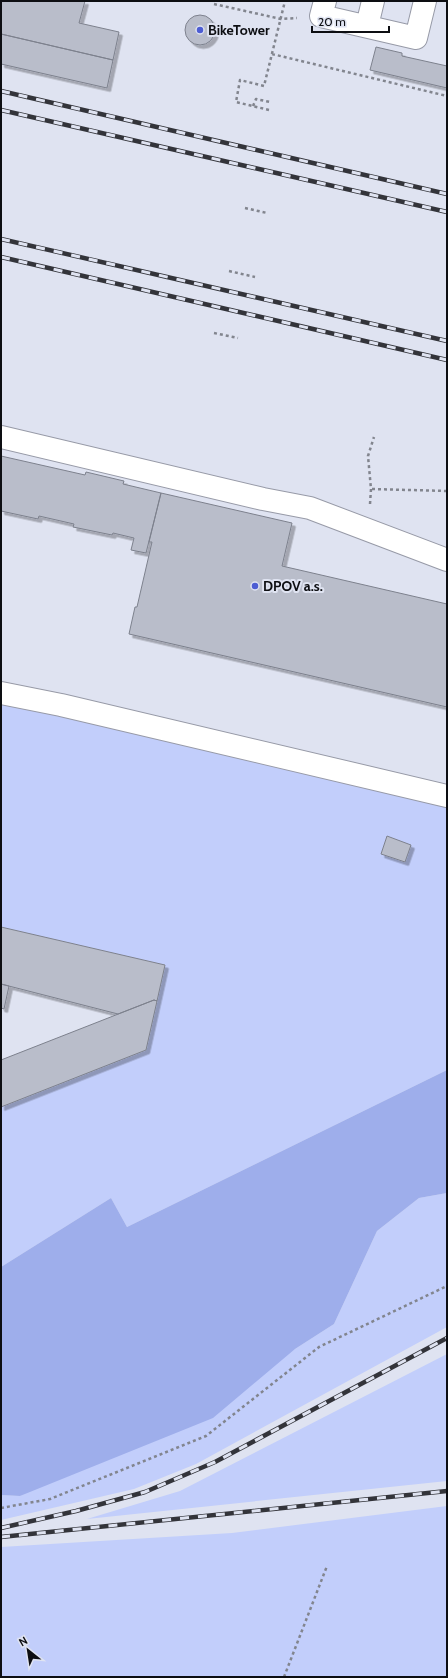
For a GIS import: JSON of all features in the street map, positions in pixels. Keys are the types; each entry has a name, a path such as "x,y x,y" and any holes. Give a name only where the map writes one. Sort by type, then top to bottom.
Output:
{"lane":[{"path":"325,1 321,16 416,38 425,1"},
{"path":"367,26 373,1"},
{"path":"1,437 263,499 310,508 447,560"},
{"path":"1,693 60,705 447,796"}],"path":[{"path":"269,110 236,102 240,80 264,86 285,1"},
{"path":"214,4 281,19"},
{"path":"272,54 447,96"},
{"path":"253,106 256,99 270,102"},
{"path":"245,208 267,213"},
{"path":"229,271 255,277"},
{"path":"214,333 238,338"},
{"path":"360,527 371,504 368,456 374,437"},
{"path":"371,489 447,491"},
{"path":"1,1508 50,1499 206,1436 318,1347 447,1286"},
{"path":"284,1677 327,1566"}],"shaded area":[{"path":"1,682 447,785 447,1070 127,1227 111,1198 1,1267 1,1107 146,1050 165,965 1,927"},
{"path":"447,1070 447,1193 419,1198 377,1231 334,1324 295,1349 213,1418 20,1496 1,1495 1,1267 111,1198 127,1227"},
{"path":"447,1193 447,1327 196,1464 134,1489 1,1520 1,1495 20,1496 295,1349 334,1324 377,1231 419,1198"},
{"path":"447,1354 447,1481 87,1519 180,1491"},
{"path":"447,1506 447,1677 1,1677 1,1547 232,1533"}],"building":[{"path":"1,1 85,1 79,23 119,32 113,60 1,34"},
{"name":"BikeTower","path":"200,15 206,16 214,24 214,36 206,44 200,45 194,44 186,36 185,30 186,24 194,16"},
{"path":"1,34 113,60 107,88 1,64"},
{"path":"376,47 402,53 402,56 447,66 447,88 370,70"},
{"path":"1,456 85,475 86,472 124,481 123,484 161,493 146,553 131,550 134,538 73,527 74,524 39,516 38,519 1,511"},
{"name":"DPOV a.s.","path":"161,493 292,523 282,566 447,604 447,707 129,634 135,607 137,607 152,542 149,542"},
{"path":"387,836 411,845 405,862 381,854"},
{"path":"1,927 165,965 157,1001 154,1000 118,1014 1,984"},
{"path":"1,984 9,986 4,1009 1,1008"},
{"path":"154,1000 157,1001 146,1050 1,1107 1,1060"}],"railway":[{"path":"1,91 447,194"},
{"path":"1,110 447,212"},
{"path":"1,239 447,341"},
{"path":"1,257 447,360"},
{"path":"1,1528 76,1511 145,1492 215,1462 447,1338"},
{"path":"1,1537 447,1491"}],"place":[{"name":"BikeTower","path":"200,30"},
{"name":"DPOV a.s.","path":"255,586"}]}
